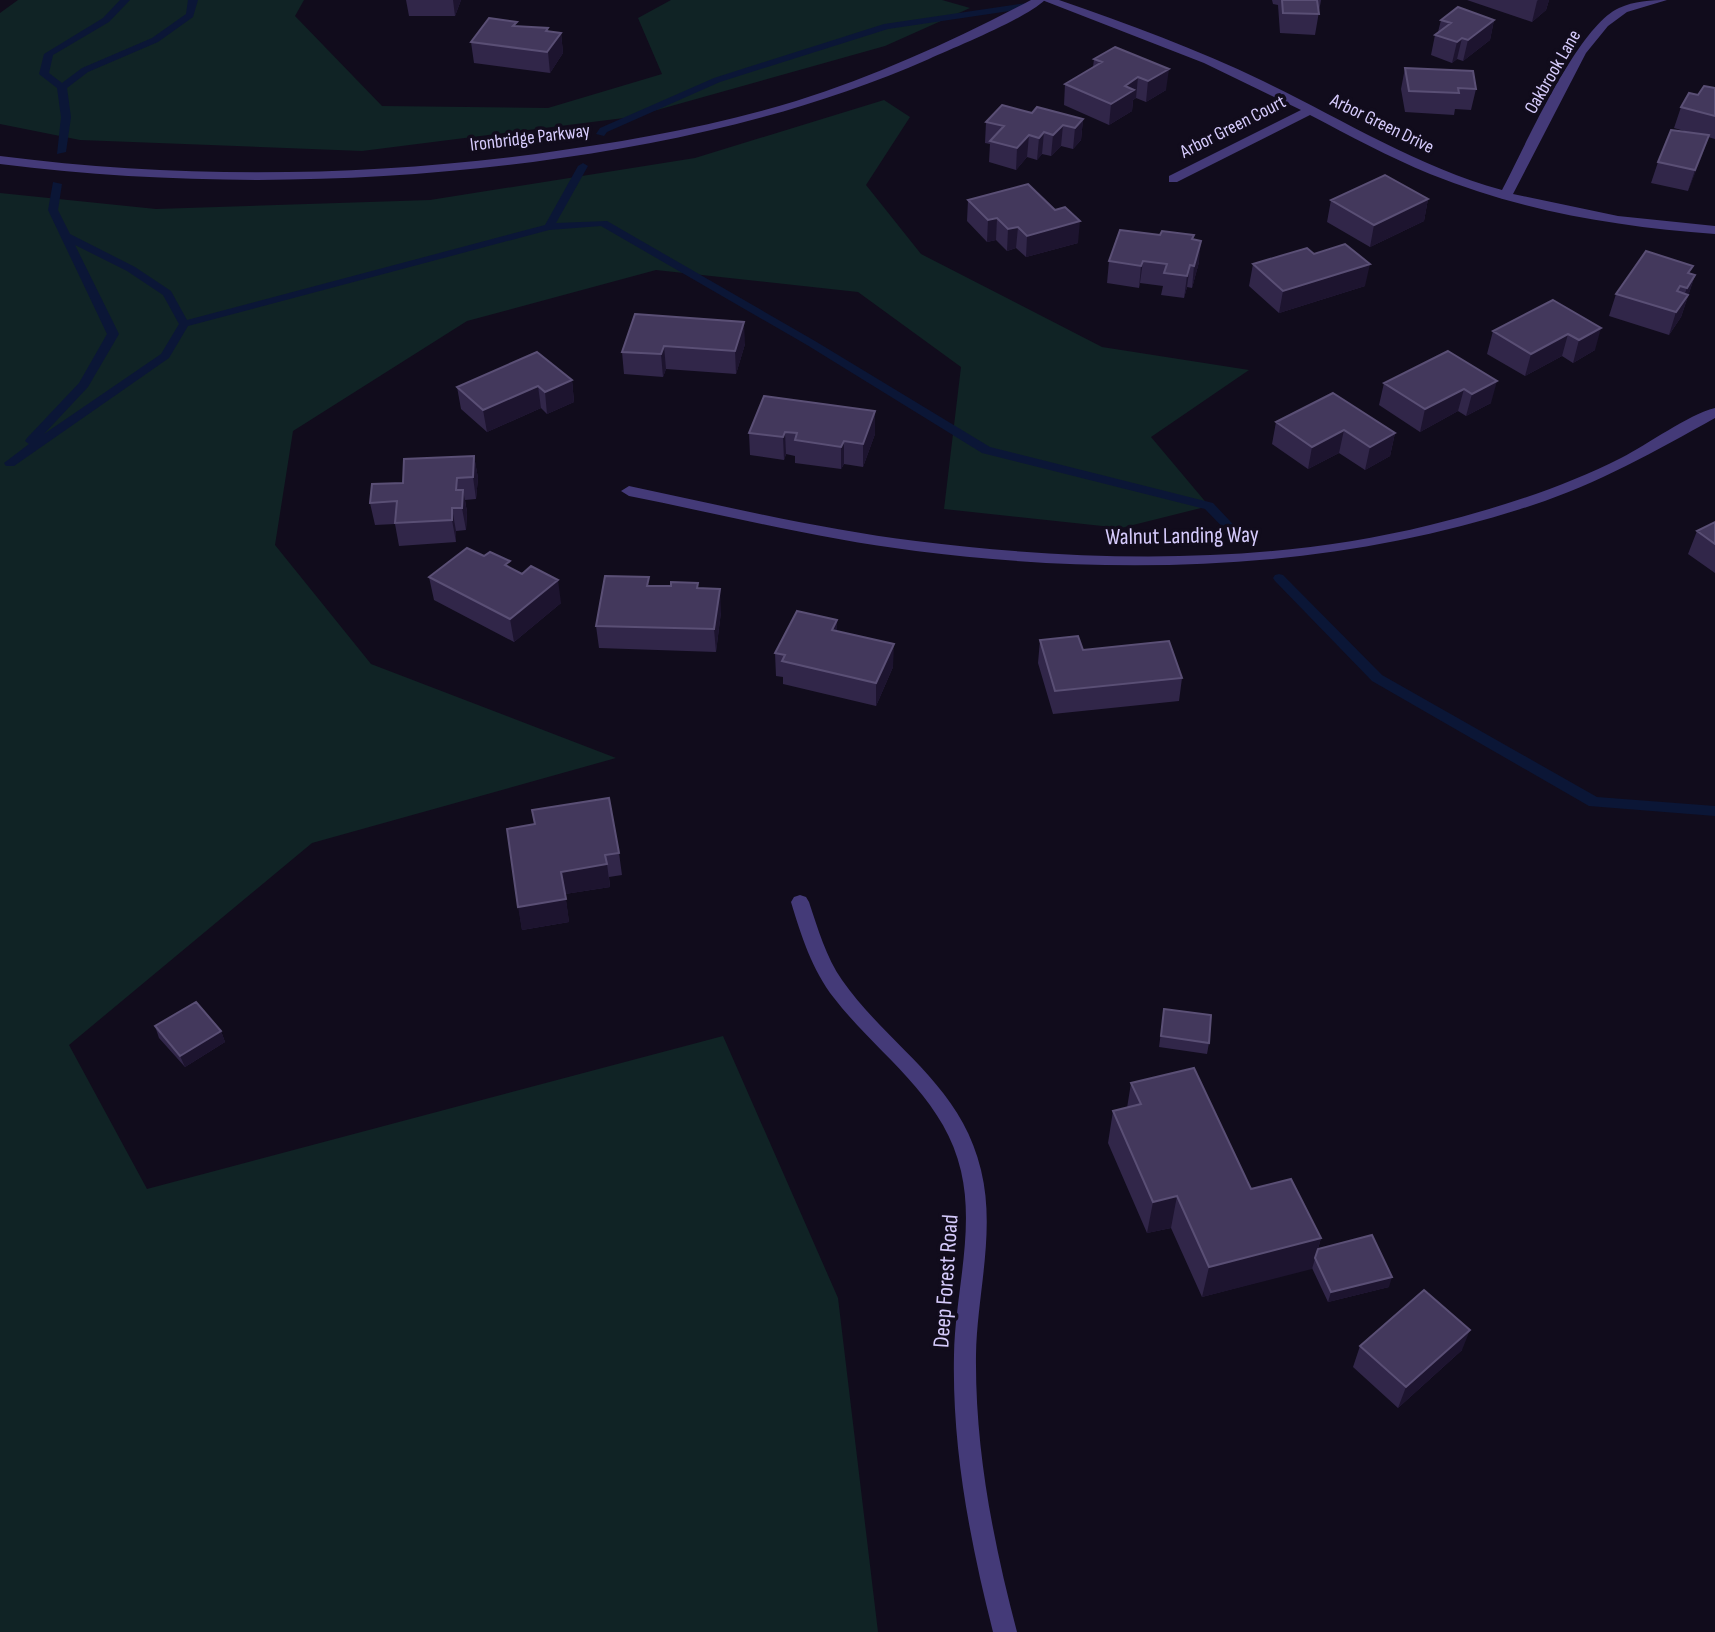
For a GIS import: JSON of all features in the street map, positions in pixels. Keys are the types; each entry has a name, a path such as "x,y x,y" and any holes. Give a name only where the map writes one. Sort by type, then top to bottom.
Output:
{"street":[{"name":"Ironbridge Parkway","path":"0,160 128,175 267,178 427,170 622,145 713,126 832,93 901,68 980,32 1039,0"},
{"name":"Arbor Green Drive","path":"1048,0 1184,51 1311,110 1410,162 1505,196 1625,220 1715,230"},
{"name":"Oakbrook Lane","path":"1505,196 1581,52 1604,24 1623,10 1661,0"},
{"name":"Arbor Green Court","path":"1173,179 1311,110"},
{"name":"Walnut Landing Way","path":"629,491 902,544 1012,557 1111,562 1269,557 1360,544 1435,529 1527,503 1598,474 1715,412"},
{"name":"Deep Forest Road","path":"800,902 814,947 840,992 876,1033 923,1077 952,1120 971,1169 978,1221 964,1353 968,1454 986,1561 1005,1632"}],"green space":[{"path":"18,0 304,0 295,16 382,106 548,108 662,74 638,18 671,0 942,0 970,8 885,46 632,117 362,151 80,140 0,124 0,13"},
{"path":"884,100 910,117 866,185 921,254 1102,347 1249,370 1151,437 1209,506 1121,528 944,509 961,367 858,292 656,270 467,321 293,431 275,545 371,664 616,758 312,843 69,1045 147,1189 723,1036 838,1298 878,1632 0,1632 0,193 156,209 430,200 695,158"}],"building":[{"path":"1282,0 1317,0 1319,14 1283,13"},
{"path":"1458,7 1494,20 1468,40 1462,38 1457,42 1435,35 1451,23 1441,20"},
{"path":"489,18 517,22 513,26 548,28 546,31 561,33 547,52 471,42"},
{"path":"1115,47 1169,69 1148,81 1138,77 1125,86 1134,90 1111,104 1065,84 1102,62 1094,59"},
{"path":"1405,68 1473,71 1476,89 1458,88 1459,93 1409,91"},
{"path":"1704,86 1715,88 1715,116 1681,107 1689,93 1698,95"},
{"path":"1002,105 1032,113 1037,107 1083,119 1075,128 1063,125 1053,135 1044,132 1039,138 1029,135 1017,148 990,141 1004,126 986,122"},
{"path":"1671,130 1709,135 1695,170 1658,162"},
{"path":"1385,175 1428,199 1374,225 1331,200"},
{"path":"1028,184 1055,210 1065,207 1080,221 1027,236 1018,227 1008,229 997,218 988,220 968,200"},
{"path":"1120,230 1160,235 1162,231 1194,235 1192,239 1201,241 1194,266 1190,265 1187,276 1164,273 1167,264 1143,261 1141,266 1109,261"},
{"path":"1345,244 1370,264 1283,291 1253,264 1307,248 1314,254"},
{"path":"1646,251 1693,266 1688,273 1695,275 1687,288 1680,286 1677,291 1688,295 1676,312 1616,294"},
{"path":"1553,300 1601,328 1579,340 1568,334 1531,354 1493,331"},
{"path":"635,314 744,322 735,351 664,346 661,354 622,352"},
{"path":"1448,351 1497,381 1472,394 1464,389 1425,409 1384,383"},
{"path":"537,352 572,380 545,392 538,386 483,410 457,387"},
{"path":"1333,393 1395,433 1370,447 1344,430 1312,447 1276,422"},
{"path":"764,396 875,411 863,444 844,441 841,447 795,440 797,433 785,432 783,437 749,433"},
{"path":"474,456 473,477 457,478 456,490 463,490 462,508 452,508 452,520 395,523 397,501 370,503 372,484 403,483 404,459"},
{"path":"1715,522 1715,544 1697,531"},
{"path":"467,548 484,556 490,552 510,561 505,565 522,574 531,566 558,580 510,619 429,577"},
{"path":"605,576 649,577 647,586 671,586 671,582 698,583 697,588 720,589 714,629 596,626"},
{"path":"797,611 837,620 832,630 894,644 876,683 782,661 785,655 775,653"},
{"path":"1078,636 1083,650 1169,641 1182,678 1055,691 1040,640"},
{"path":"609,798 619,853 605,855 607,864 561,872 566,899 518,907 507,829 535,824 532,810"},
{"path":"196,1002 221,1031 180,1056 155,1026"},
{"path":"1164,1009 1211,1015 1209,1043 1161,1036"},
{"path":"1194,1068 1251,1189 1291,1179 1321,1238 1209,1267 1177,1196 1153,1202 1113,1111 1141,1104 1131,1083"},
{"path":"1372,1235 1392,1277 1331,1292 1315,1258 1318,1249"},
{"path":"1424,1290 1470,1330 1406,1387 1360,1346"}],"waterway":[{"path":"62,87 44,74 49,54 106,20 125,0"},
{"path":"62,87 85,70 155,40 190,15 193,0"},
{"path":"601,134 603,130 717,80 887,26 1027,6"},
{"path":"61,152 66,117 62,87"},
{"path":"549,227 583,166"},
{"path":"31,441 84,385 113,334 53,210 57,184"},
{"path":"549,227 603,223 811,343 986,450 1209,506 1239,537"},
{"path":"184,324 549,227"},
{"path":"66,236 131,269 167,293 184,324"},
{"path":"10,463 165,356 184,324"},
{"path":"1279,578 1377,678 1594,802 1715,811"}]}
